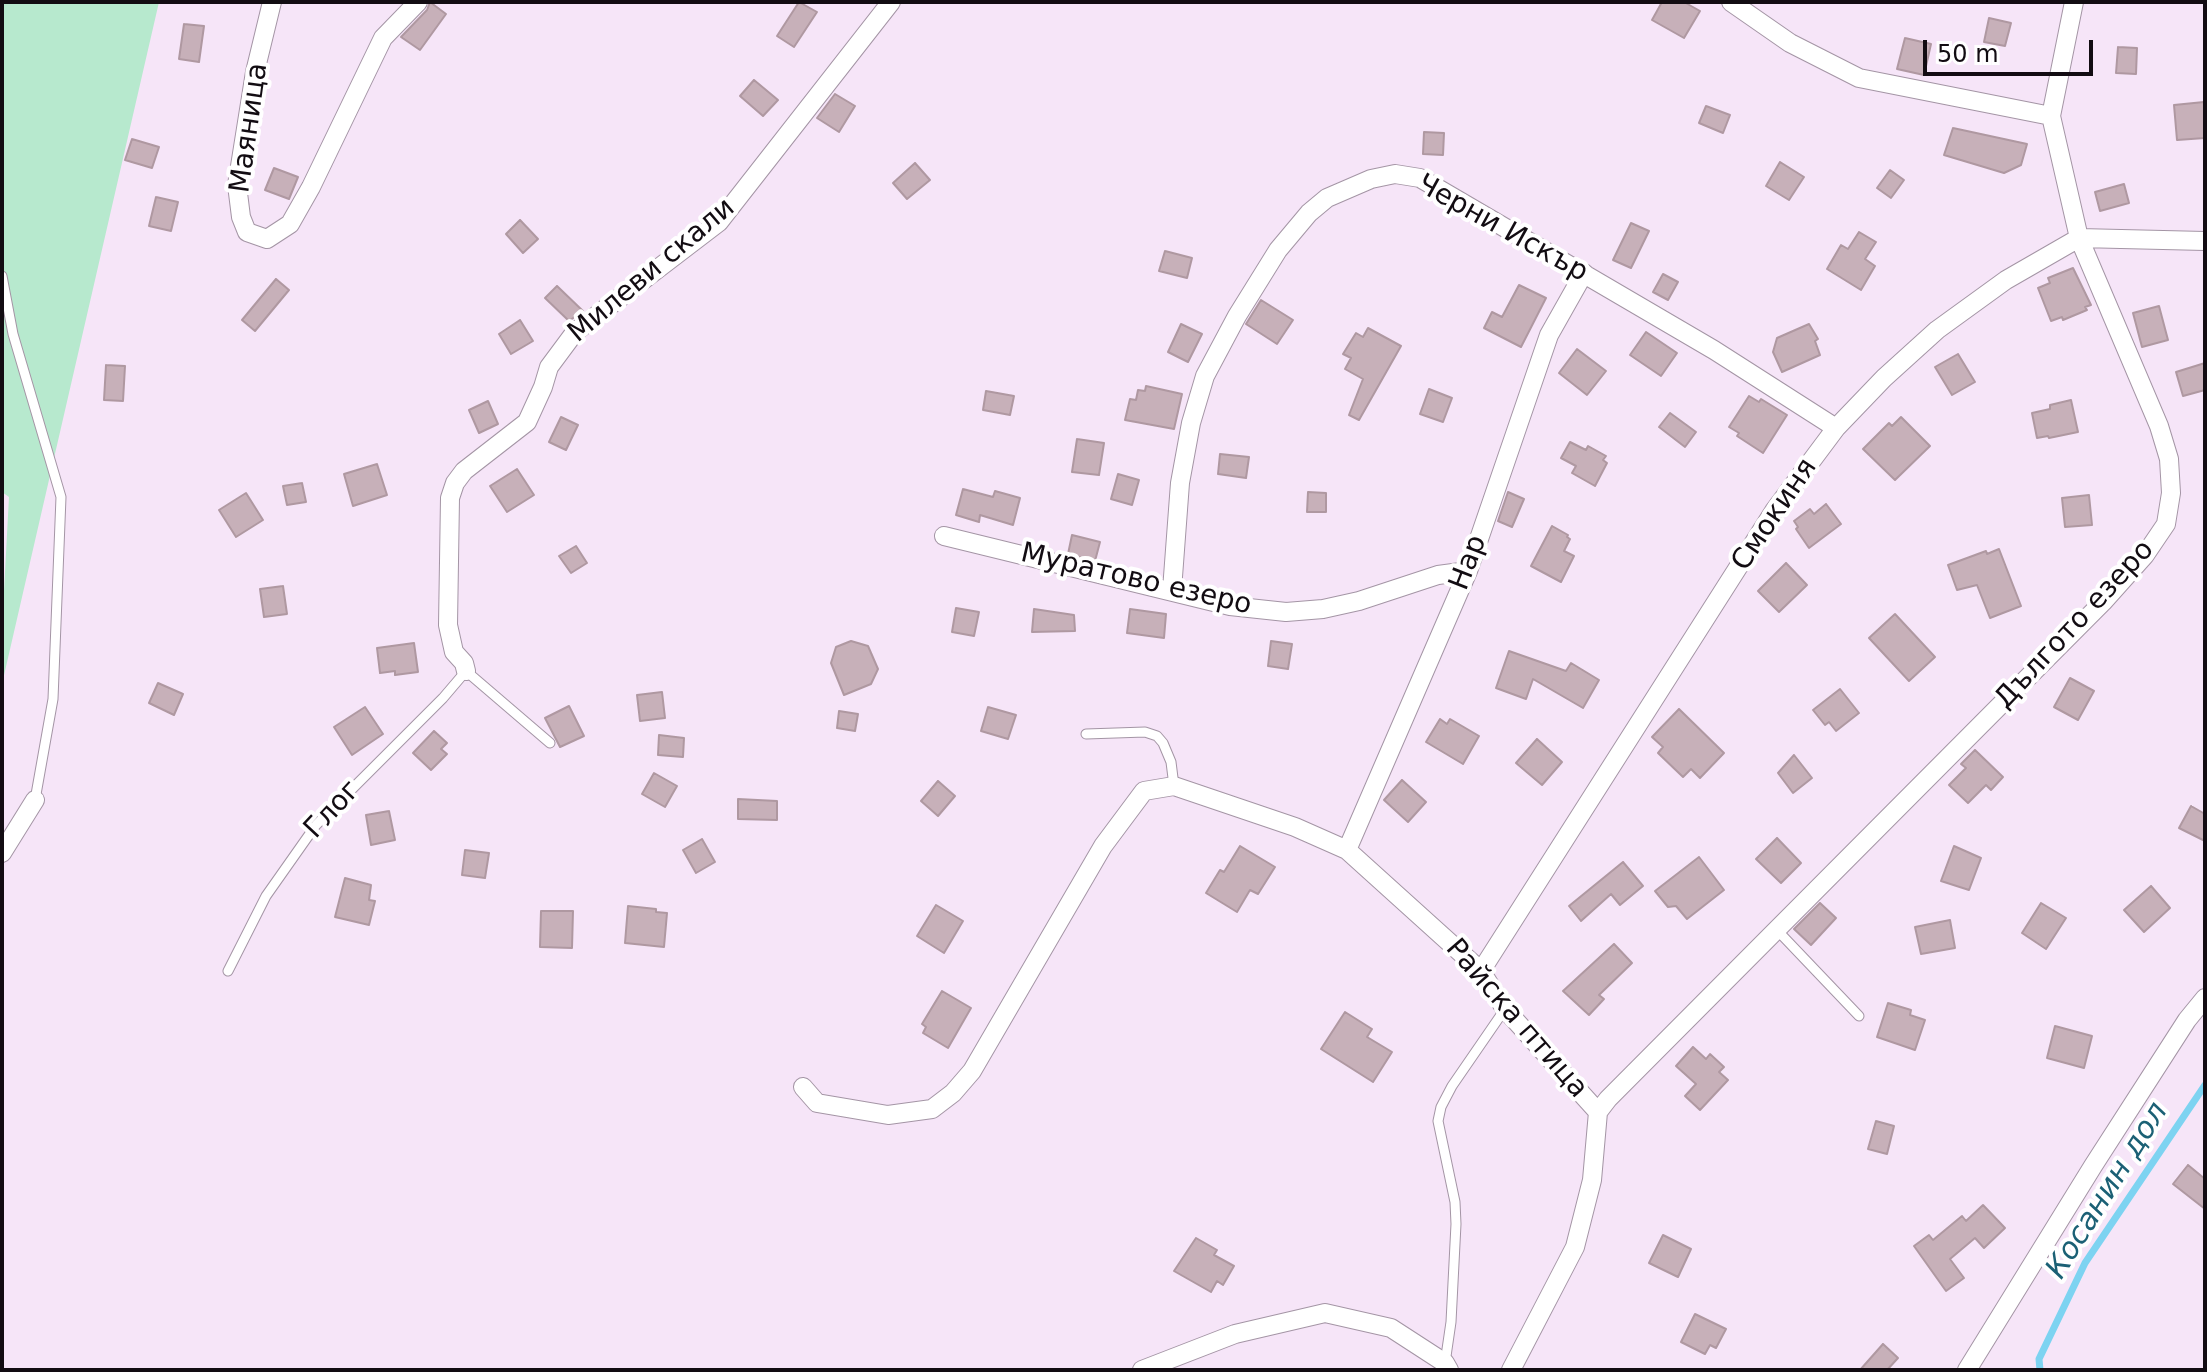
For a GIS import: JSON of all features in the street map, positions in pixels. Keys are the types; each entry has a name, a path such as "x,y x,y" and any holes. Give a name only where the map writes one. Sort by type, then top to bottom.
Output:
{"street":[{"name":"Маяница","path":"272,2 255,72 237,185 241,217 247,232 267,239 290,224 383,38 418,2"},
{"name":"Милеви скали","path":"466,671 464,663 454,652 448,625 450,498 455,483 464,471 527,422 549,367 575,332 719,222 891,2"},
{"path":"1731,2 1790,43 1859,78 2051,116"},
{"name":"Дългото езеро","path":"1598,1112 1628,1077 2103,602 2145,555 2166,524 2169,459 2159,426 2079,238 2051,116 2074,2"},
{"name":"Черни Искър","path":"1172,590 1180,483 1191,423 1205,376 1278,250 1309,213 1327,198 1371,179 1395,174 1420,178 1714,350 1836,428"},
{"path":"2079,238 2205,241"},
{"name":"Смокиня","path":"1481,971 1774,511 1836,428 1884,378 1937,330 2006,280 2079,238"},
{"name":"Нар","path":"1347,850 1468,571 1549,335 1584,273"},
{"name":"Муратово езеро","path":"944,536 1230,606 1286,612 1323,609 1359,601 1438,575 1468,571"},
{"path":"803,1087 817,1103 888,1115 932,1109 953,1093 972,1071 1103,846 1144,791 1174,786"},
{"name":"Райска птица","path":"1174,786 1283,822 1347,850 1481,971 1505,1009 1598,1112 1592,1180 1575,1247 1511,1370"},
{"path":"2,853 35,800"},
{"path":"1967,1370 2119,1126 2187,1020 2205,998"},
{"path":"1142,1370 1235,1334 1325,1313 1391,1328 1447,1367"}],"lane":[{"path":"2,276 13,334 61,497 53,699 35,800"},
{"name":"Милеви скали","path":"466,671 550,743"},
{"name":"Глог","path":"228,971 266,896 309,834 466,671"},
{"path":"1086,734 1145,732 1157,736 1171,762 1174,786"},
{"path":"1776,929 1859,1016"},
{"path":"1447,1367 1456,1224 1455,1202 1438,1121 1441,1107 1452,1086 1505,1009"}],"green space":[{"path":"2,2 159,2 2,684 9,497 2,492"}],"building":[{"path":"430,2 446,14 420,50 401,37 427,10"},
{"path":"799,2 817,12 794,47 777,36"},
{"path":"1662,2 1684,2 1700,11 1684,38 1652,20"},
{"path":"1989,18 2011,23 2005,46 1984,42"},
{"path":"184,24 204,26 199,62 179,59"},
{"path":"1905,38 1931,44 1924,75 1897,69"},
{"path":"2118,47 2137,48 2136,74 2116,73"},
{"path":"754,80 778,100 763,116 740,96"},
{"path":"835,94 855,106 839,132 817,118"},
{"path":"2204,102 2205,138 2177,140 2174,105"},
{"path":"1706,106 1730,115 1723,133 1699,123"},
{"path":"1953,128 2027,144 2021,165 2004,173 1944,155"},
{"path":"1424,132 1444,133 1443,155 1423,154"},
{"path":"132,139 159,147 152,168 125,160"},
{"path":"1780,162 1804,177 1789,200 1766,186"},
{"path":"915,163 930,180 907,199 893,183"},
{"path":"274,168 298,177 289,199 265,190"},
{"path":"1890,170 1904,180 1891,198 1877,188"},
{"path":"2124,184 2129,203 2100,211 2095,192"},
{"path":"156,197 178,202 171,231 149,226"},
{"path":"520,220 538,239 523,253 506,234"},
{"path":"1631,223 1649,231 1631,268 1613,260"},
{"path":"1859,232 1876,242 1865,259 1875,266 1861,290 1827,269 1841,245 1848,249"},
{"path":"1165,251 1192,258 1187,278 1159,271"},
{"path":"2073,268 2091,305 2085,307 2087,310 2063,320 2062,317 2051,321 2038,288 2050,283 2048,278"},
{"path":"1663,274 1678,282 1668,300 1653,292"},
{"path":"276,279 289,290 255,331 242,320"},
{"path":"1519,285 1546,298 1521,347 1484,328 1492,312 1502,317"},
{"path":"557,286 583,311 569,321 545,298"},
{"path":"1261,300 1293,320 1277,344 1246,324"},
{"path":"2159,306 2168,340 2142,347 2133,313"},
{"path":"520,320 533,341 511,354 499,334"},
{"path":"1181,324 1202,334 1188,362 1168,352"},
{"path":"1809,324 1818,339 1815,341 1820,355 1782,372 1773,352 1777,338"},
{"path":"1368,328 1401,346 1359,420 1349,415 1363,379 1345,369 1351,358 1343,354 1356,333 1363,337"},
{"path":"1646,332 1677,353 1661,376 1630,355"},
{"path":"1577,349 1606,371 1587,395 1559,373"},
{"path":"1958,354 1975,382 1952,395 1935,367"},
{"path":"2205,363 2205,390 2183,396 2176,372"},
{"path":"106,365 125,366 123,401 104,400"},
{"path":"1146,386 1182,394 1174,429 1125,420 1130,399 1136,400 1138,390 1145,391"},
{"path":"1429,389 1452,398 1443,422 1420,414"},
{"path":"986,391 1014,396 1010,415 983,410"},
{"path":"1749,396 1759,402 1761,399 1787,415 1763,453 1729,427"},
{"path":"2071,400 2078,432 2037,438 2032,413"},
{"path":"488,401 498,424 479,433 469,410"},
{"path":"1670,413 1696,432 1685,447 1659,427"},
{"path":"561,417 578,425 566,450 549,442"},
{"path":"1901,417 1930,446 1895,480 1863,449 1889,423 1892,426"},
{"path":"1077,439 1104,443 1099,475 1072,472"},
{"path":"1570,442 1586,450 1588,446 1606,456 1603,460 1607,463 1595,486 1572,473 1576,466 1561,458"},
{"path":"1220,454 1249,457 1246,478 1218,474"},
{"path":"377,464 387,495 353,506 344,474"},
{"path":"517,469 534,495 507,512 490,486"},
{"path":"1118,474 1139,480 1132,505 1111,499"},
{"path":"302,483 306,502 287,505 283,486"},
{"path":"963,489 993,497 995,491 1020,498 1013,525 980,515 979,522 956,515"},
{"path":"1308,492 1326,493 1326,512 1307,512"},
{"path":"1508,492 1524,499 1512,527 1498,521"},
{"path":"246,493 263,520 236,537 219,510"},
{"path":"2089,495 2092,525 2065,527 2062,498"},
{"path":"1826,504 1841,524 1809,548 1794,521 1810,509 1814,514"},
{"path":"1552,526 1568,535 1570,539 1564,551 1574,556 1561,582 1531,566"},
{"path":"1072,535 1100,542 1095,561 1068,554"},
{"path":"576,546 587,563 571,573 559,556"},
{"path":"1999,549 2021,606 1990,618 1977,585 1957,590 1948,565"},
{"path":"1786,563 1807,585 1779,612 1758,591"},
{"path":"283,586 287,614 264,617 260,589"},
{"path":"956,608 979,612 974,636 952,632"},
{"path":"1034,609 1074,615 1075,631 1032,632"},
{"path":"1130,609 1166,614 1164,638 1127,633"},
{"path":"1895,614 1935,657 1909,681 1869,638"},
{"path":"851,641 868,646 878,669 871,684 844,695 831,663 836,647"},
{"path":"1271,641 1292,644 1288,669 1268,666"},
{"path":"414,643 418,672 380,673 377,648"},
{"path":"1509,651 1566,671 1571,663 1599,680 1583,708 1533,679 1526,699 1496,688"},
{"path":"2070,678 2094,691 2078,720 2054,707"},
{"path":"158,683 183,694 174,715 149,703"},
{"path":"1840,689 1859,713 1836,731 1829,722 1825,725 1813,710"},
{"path":"662,692 665,718 640,721 637,695"},
{"path":"569,706 584,736 560,747 545,718"},
{"path":"365,707 383,734 352,755 334,727"},
{"path":"988,707 1016,715 1008,739 981,731"},
{"path":"1679,709 1724,753 1700,778 1691,769 1683,777 1658,753 1663,747 1652,737"},
{"path":"839,711 858,714 855,731 837,728"},
{"path":"1440,719 1447,724 1450,719 1479,736 1463,764 1426,742"},
{"path":"434,731 447,743 441,749 447,754 431,770 413,753"},
{"path":"659,735 684,738 683,757 658,755"},
{"path":"1537,739 1562,762 1542,785 1516,763"},
{"path":"1975,750 2003,777 1991,790 1986,785 1968,803 1949,785 1966,768 1961,764"},
{"path":"1794,755 1812,778 1793,793 1778,773"},
{"path":"654,773 677,786 665,807 642,794"},
{"path":"1402,780 1426,802 1408,822 1384,800"},
{"path":"938,781 955,796 938,816 921,801"},
{"path":"738,799 777,801 777,820 738,819"},
{"path":"2191,806 2205,814 2205,841 2179,828"},
{"path":"389,811 395,840 371,845 366,815"},
{"path":"1777,838 1801,863 1781,883 1756,859"},
{"path":"702,839 715,862 696,873 683,850"},
{"path":"1240,846 1275,867 1258,894 1250,890 1237,912 1206,893"},
{"path":"1954,846 1981,858 1969,890 1941,881"},
{"path":"465,850 489,853 485,878 462,875"},
{"path":"1699,857 1724,890 1687,919 1676,906 1668,907 1655,891"},
{"path":"1623,862 1643,886 1620,905 1611,894 1581,921 1569,906"},
{"path":"345,878 371,885 369,900 375,901 369,925 335,917"},
{"path":"2151,886 2170,908 2144,932 2124,910"},
{"path":"1820,903 1836,918 1811,945 1794,929"},
{"path":"2041,903 2066,918 2046,949 2022,933"},
{"path":"936,905 963,921 944,953 917,936"},
{"path":"628,906 667,913 664,947 625,943"},
{"path":"541,911 573,911 572,948 540,947"},
{"path":"1950,920 1955,948 1921,954 1915,927"},
{"path":"1614,944 1632,963 1599,995 1604,999 1589,1015 1563,991"},
{"path":"942,991 971,1008 948,1048 923,1033 926,1027 922,1024"},
{"path":"1888,1003 1911,1010 1910,1015 1925,1020 1915,1050 1877,1037"},
{"path":"1345,1012 1372,1029 1367,1037 1392,1052 1373,1082 1321,1049"},
{"path":"2055,1026 2092,1036 2084,1068 2047,1058"},
{"path":"1693,1047 1706,1059 1710,1054 1724,1067 1719,1072 1728,1080 1700,1110 1685,1096 1696,1084 1676,1066"},
{"path":"1876,1121 1894,1126 1887,1154 1868,1149"},
{"path":"2188,1165 2205,1179 2205,1209 2173,1184"},
{"path":"1983,1205 2005,1228 1984,1248 1975,1238 1950,1259 1964,1278 1946,1291 1914,1246 1929,1235 1933,1240 1962,1216 1966,1221"},
{"path":"1663,1235 1691,1249 1678,1277 1649,1263"},
{"path":"1196,1238 1217,1250 1214,1255 1234,1266 1223,1285 1217,1281 1211,1292 1174,1271"},
{"path":"1695,1314 1726,1329 1716,1348 1710,1345 1705,1354 1681,1342"},
{"path":"1883,1344 1898,1358 1887,1370 1860,1370"}],"waterway":[{"name":"Косанин дол","path":"2040,1370 2039,1359 2085,1263 2205,1085"}]}
